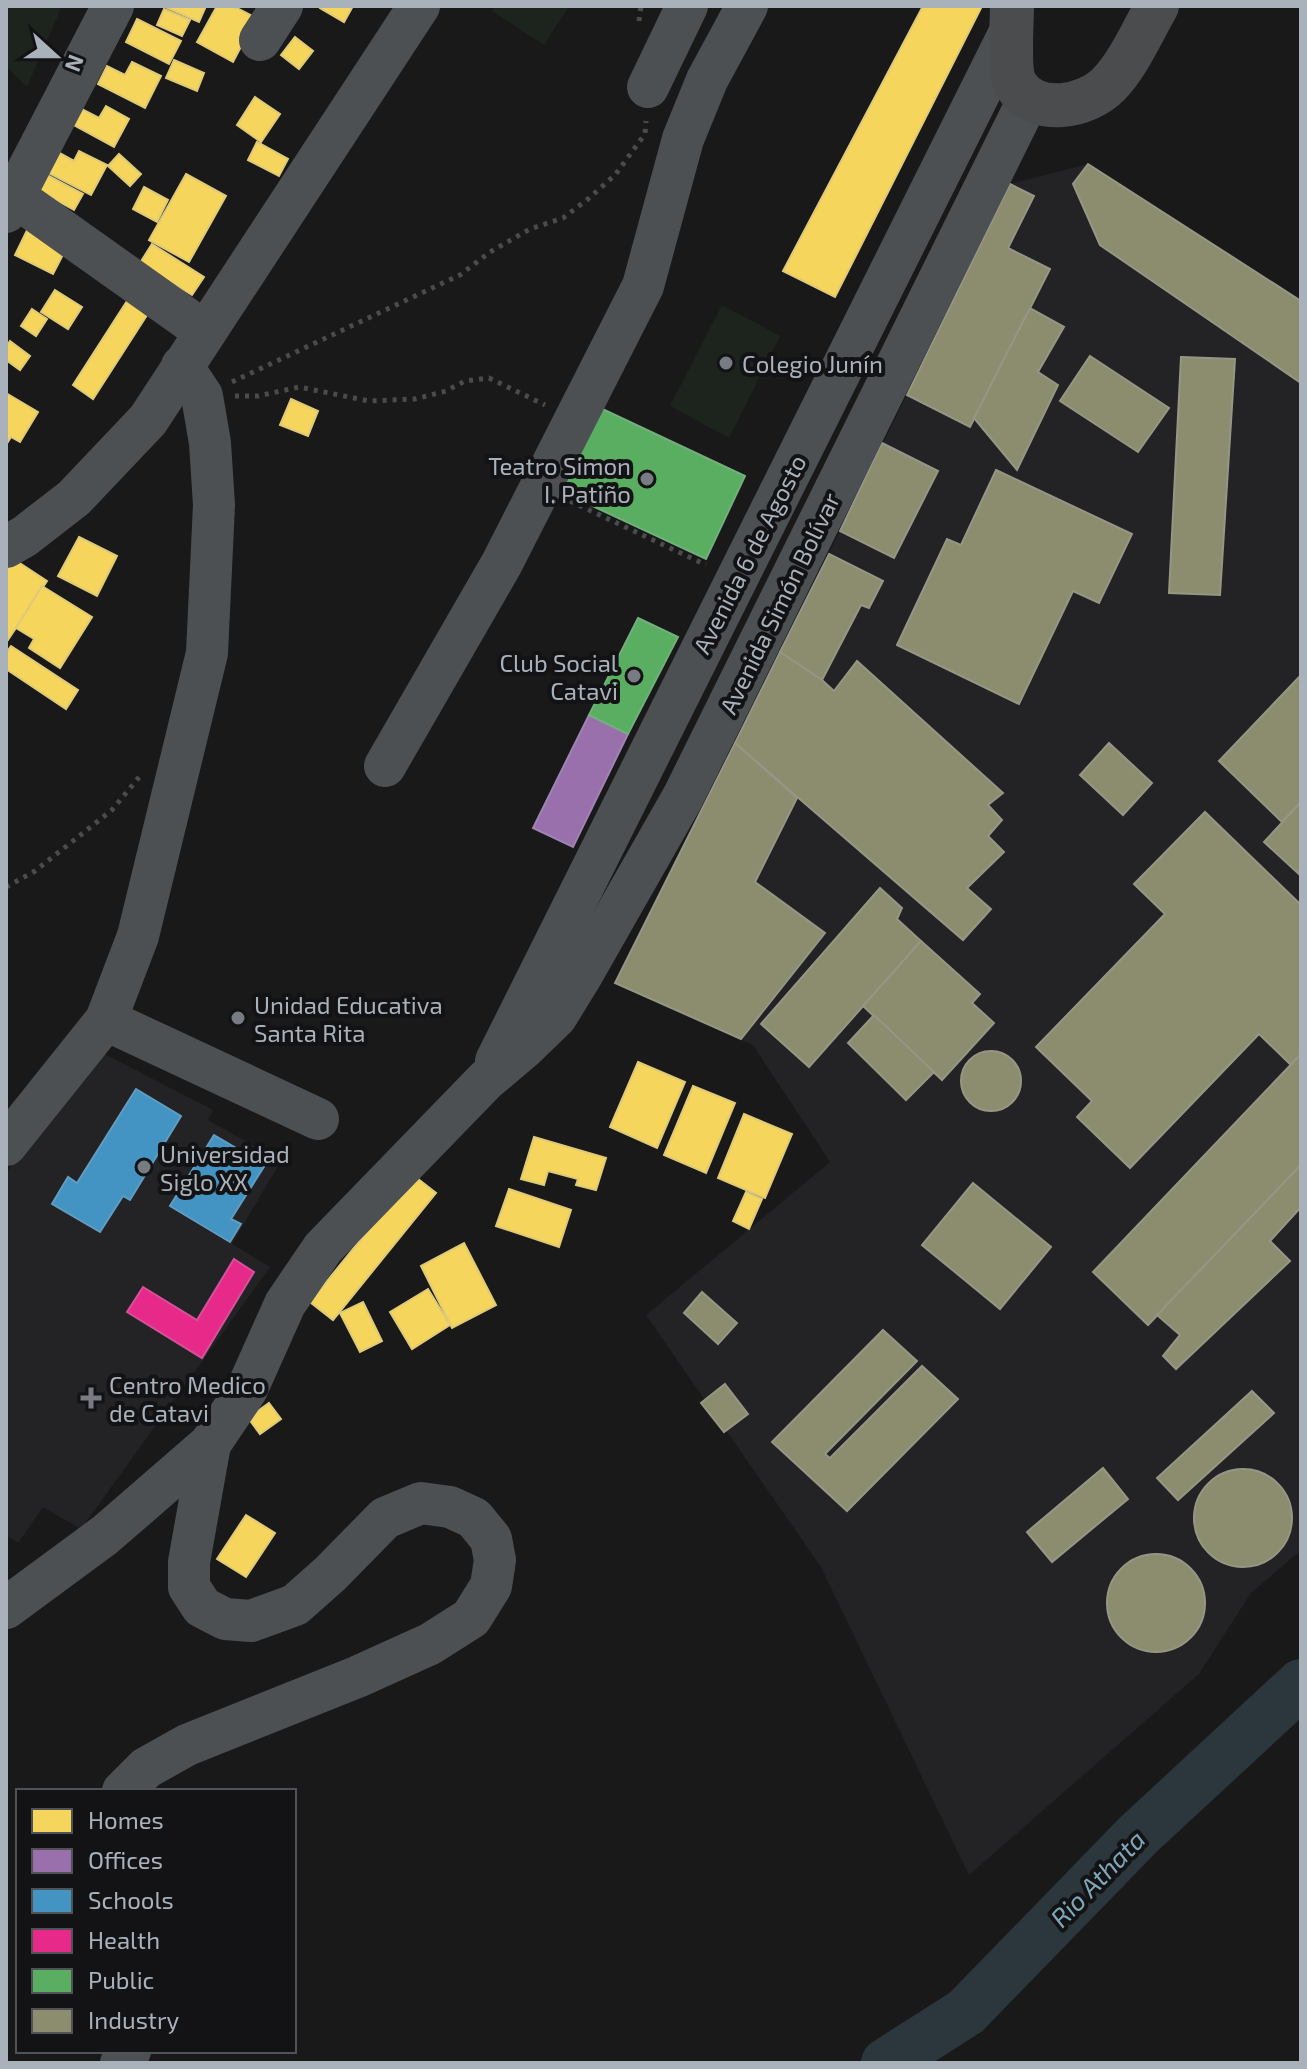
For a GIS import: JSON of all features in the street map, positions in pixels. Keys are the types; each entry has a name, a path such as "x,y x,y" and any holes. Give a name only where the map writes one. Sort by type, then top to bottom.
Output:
{"main road":[{"path":"1012,17 1012,69 1016,85 1029,98 1046,105 1066,106 1090,98 1107,86 1121,69 1157,6"}],"street":[{"path":"113,6 10,204 204,331"},
{"path":"6,1145 106,1020 138,936 207,653 214,505 210,443 192,381 204,331 419,6"},
{"path":"648,87 687,6"},
{"path":"385,766 502,563 643,286 683,139 707,80 747,6"},
{"name":"Avenida 6 de Agosto","path":"486,1080 1012,17"},
{"name":"Avenida Simón Bolívar","path":"486,1080 556,1017 683,797 1029,98"},
{"path":"6,547 74,498 148,420 192,381"},
{"path":"106,1020 318,1119"},
{"path":"6,1608 105,1535 210,1444 247,1389 285,1304 323,1248 486,1080"},
{"path":"125,1789 146,1768 187,1745 357,1677 430,1644 471,1618 491,1586 495,1560 491,1539 474,1518 450,1507 421,1503 385,1518 295,1605 251,1621 225,1619 202,1607 189,1587 189,1562 210,1444"}],"path":[{"path":"192,381 460,275 490,252 530,229 563,218 588,199 615,175 645,134"},
{"path":"192,381 258,396 299,387 369,401 415,399 446,391 465,381 489,378 574,420"},
{"path":"541,486 687,556"},
{"path":"6,887 35,871 112,810 141,775"}],"shaded area":[{"path":"6,6 62,6 27,87 6,66"},
{"path":"495,6 569,6 544,45 492,11"},
{"path":"1088,164 1301,301 1301,1550 1251,1593 1199,1674 969,1875 821,1567 646,1315 830,1162 753,1045 615,983 1010,184"},
{"path":"722,305 780,336 729,438 670,406"},
{"path":"87,1045 213,1110 208,1120 281,1161 232,1244 270,1267 81,1529 43,1507 18,1543 6,1535 6,1174"}],"building: Homes":[{"path":"163,6 206,6 199,22"},
{"path":"217,6 233,6 256,18 233,62 197,42"},
{"path":"321,6 353,6 344,22"},
{"path":"923,6 982,6 835,297 783,271"},
{"path":"164,9 190,20 182,36 157,25"},
{"path":"137,19 181,41 169,64 126,42"},
{"path":"295,37 313,51 299,69 281,55"},
{"path":"174,60 204,73 197,91 166,78"},
{"path":"132,62 161,76 145,108 98,84 107,66 125,75"},
{"path":"255,97 280,114 261,142 237,125"},
{"path":"106,106 129,119 114,147 72,124 80,108 99,118"},
{"path":"257,142 288,159 279,176 248,160"},
{"path":"54,150 74,161 79,151 107,165 91,195 43,170"},
{"path":"119,154 141,174 130,186 108,166"},
{"path":"186,174 226,196 189,262 149,240"},
{"path":"47,175 83,194 74,210 38,190"},
{"path":"144,187 168,200 157,222 133,209"},
{"path":"31,222 70,241 53,274 15,255"},
{"path":"152,244 204,277 192,295 140,263"},
{"path":"55,290 82,307 68,329 41,312"},
{"path":"129,298 149,312 93,399 73,385"},
{"path":"32,309 47,319 36,336 21,326"},
{"path":"10,341 30,356 20,370 6,360 6,347"},
{"path":"6,393 38,412 20,442 11,437 6,445"},
{"path":"291,399 318,411 308,436 280,425"},
{"path":"79,537 117,556 97,596 58,576"},
{"path":"9,556 47,581 6,643 6,560"},
{"path":"42,586 92,617 60,668 29,648 34,639 16,628"},
{"path":"11,646 78,690 66,709 6,669 6,653"},
{"path":"638,1062 685,1082 657,1148 610,1127"},
{"path":"693,1086 735,1103 706,1173 664,1155"},
{"path":"744,1114 792,1134 765,1198 718,1178"},
{"path":"534,1137 606,1158 596,1190 576,1185 578,1179 548,1171 544,1185 521,1179"},
{"path":"413,1175 436,1193 333,1320 310,1302"},
{"path":"509,1189 571,1210 559,1247 496,1226"},
{"path":"746,1192 762,1199 749,1229 733,1221"},
{"path":"464,1243 496,1305 452,1328 421,1266"},
{"path":"428,1289 450,1325 412,1349 390,1312"},
{"path":"363,1302 382,1341 360,1352 340,1313"},
{"path":"269,1403 281,1419 260,1434 248,1418"},
{"path":"246,1515 275,1533 246,1577 217,1559"}],"building: Offices":[{"path":"589,715 628,734 573,847 533,828"}],"building: Schools":[{"path":"136,1089 181,1116 130,1200 123,1196 100,1232 52,1204 68,1177 77,1183"},
{"path":"214,1135 265,1165 231,1219 241,1224 230,1242 170,1206"}],"building: Health":[{"path":"234,1259 254,1272 202,1358 127,1312 143,1287 197,1320"}],"building: Public":[{"path":"596,406 745,476 706,559 556,489"},
{"path":"638,618 678,637 628,734 589,715"}],"building: Industry":[{"path":"1088,164 1301,301 1301,383 1100,245 1073,184"},
{"path":"1010,184 1034,196 1008,248 1050,269 970,427 907,395"},
{"path":"1030,308 1064,327 1038,372 1058,385 1017,470 974,418"},
{"path":"1090,356 1169,408 1138,452 1060,401"},
{"path":"1181,357 1235,359 1220,595 1169,593"},
{"path":"882,443 938,471 894,558 840,531"},
{"path":"996,470 1132,534 1099,603 1073,591 1019,704 897,645 947,539 961,545"},
{"path":"829,554 883,581 869,608 861,605 822,680 780,652"},
{"path":"780,652 834,691 857,661 1003,793 988,805 1002,820 988,836 1004,852 967,888 991,909 963,940 735,743"},
{"path":"1301,675 1301,802 1282,822 1219,761"},
{"path":"735,743 797,798 755,882 825,933 741,1039 615,983"},
{"path":"1109,743 1152,783 1123,815 1080,775"},
{"path":"1301,802 1301,876 1264,842"},
{"path":"1205,812 1301,905 1301,1054 1291,1065 1259,1034 1130,1168 1077,1117 1092,1101 1036,1047 1165,914 1134,884"},
{"path":"880,888 902,908 897,919 921,941 809,1067 761,1024"},
{"path":"921,941 980,994 972,1003 994,1023 942,1080 863,1006"},
{"path":"874,1015 934,1072 906,1100 848,1043"},
{"path":"991,1051 1012,1060 1021,1081 1012,1102 991,1111 970,1102 961,1081 970,1060"},
{"path":"1301,1054 1301,1165 1148,1325 1093,1272"},
{"path":"1301,1165 1301,1207 1270,1241 1290,1261 1176,1369 1163,1356 1180,1335 1157,1315"},
{"path":"973,1183 1051,1247 1000,1309 922,1245"},
{"path":"702,1292 737,1323 718,1344 684,1313"},
{"path":"883,1330 917,1361 825,1454 830,1458 922,1366 958,1399 847,1511 772,1442"},
{"path":"725,1384 748,1414 724,1432 701,1403"},
{"path":"1252,1391 1274,1413 1178,1500 1157,1478"},
{"path":"1103,1468 1128,1499 1052,1562 1027,1532"},
{"path":"1243,1469 1262,1473 1278,1483 1288,1499 1292,1518 1288,1537 1278,1553 1262,1563 1243,1567 1224,1563 1208,1553 1198,1537 1194,1518 1198,1499 1208,1483 1224,1473"},
{"path":"1156,1554 1183,1562 1197,1576 1205,1603 1197,1630 1183,1644 1156,1652 1129,1644 1115,1630 1107,1603 1115,1576 1129,1562"}],"waterway":[{"name":"Rio Athata","path":"886,2063 966,2012 1138,1835 1301,1684"}],"place":[{"name":"Colegio Junín","path":"726,363"},
{"name":"Teatro Simon I. Patiño","path":"647,479"},
{"name":"Club Social Catavi","path":"634,676"},
{"name":"Unidad Educativa Santa Rita","path":"238,1018"},
{"name":"Universidad Siglo XX","path":"144,1167"},
{"name":"Centro Medico de Catavi","path":"91,1398"}]}
